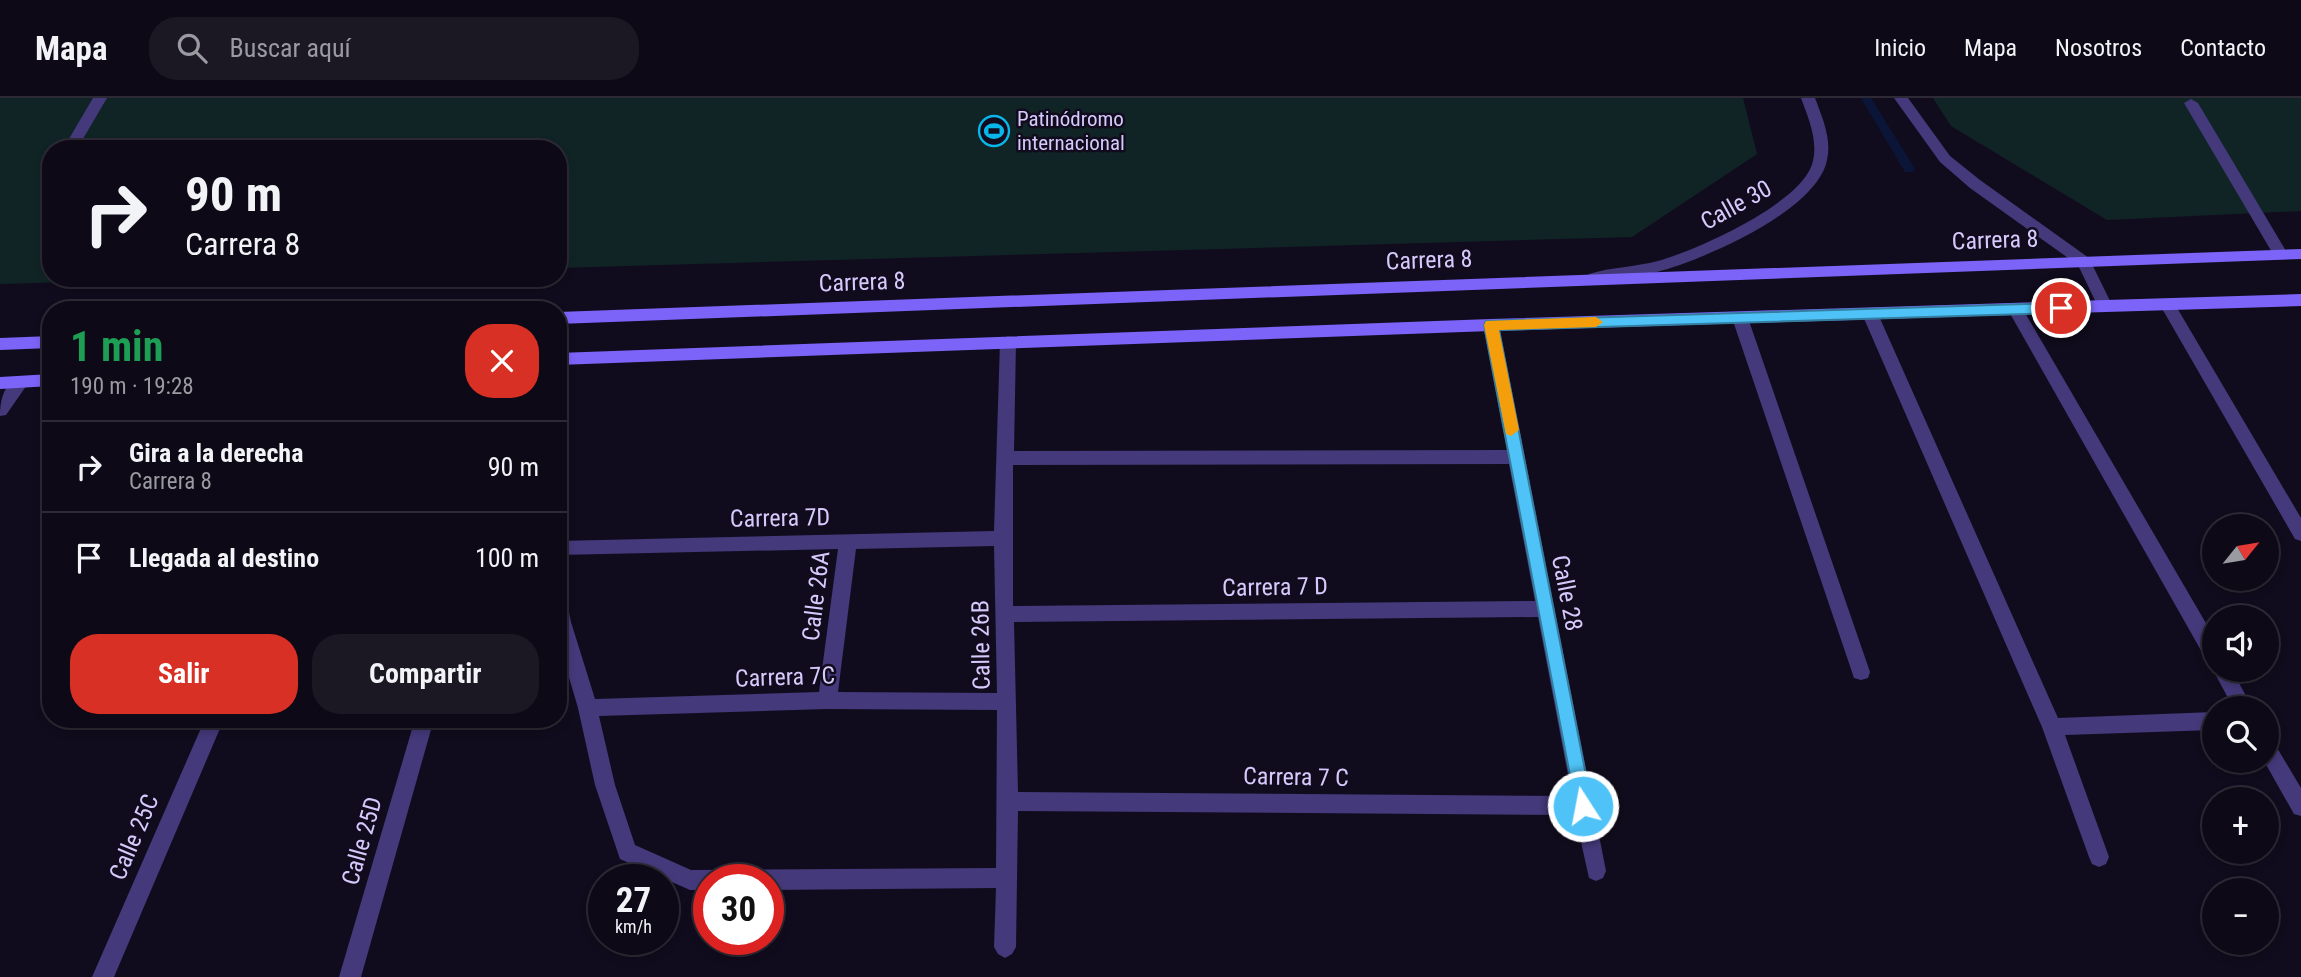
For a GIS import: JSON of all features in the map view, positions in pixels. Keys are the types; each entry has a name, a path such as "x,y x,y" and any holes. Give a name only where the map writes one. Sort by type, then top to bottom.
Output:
{"main road":[{"name":"Carrera 8","path":"567,318 2301,254"},
{"path":"567,359 1491,325 2301,300"},
{"path":"0,344 42,342"},
{"path":"0,383 42,381"}],"street":[{"path":"75,140 100,98"},
{"name":"Calle 30","path":"1592,278 1659,265 1699,252 1734,235 1794,198 1818,170 1821,133 1808,98"},
{"path":"1901,98 1945,159 1975,184 2084,262 2105,307"},
{"path":"2191,103 2281,255"},
{"path":"2168,304 2301,534"},
{"path":"2016,310 2202,634"},
{"path":"1870,314 2052,727 2099,857"},
{"path":"1740,318 1861,672"},
{"name":"Calle 28","path":"1491,325 1596,871"},
{"name":"Calle 26B","path":"1005,947 1008,801 1003,538 1008,342"},
{"path":"0,410 21,382"},
{"path":"1005,458 1516,457"},
{"name":"Carrera 7D","path":"567,548 1003,538"},
{"name":"Calle 26A","path":"827,700 848,541"},
{"name":"Carrera 7 D","path":"1005,614 1545,609"},
{"path":"567,644 588,708 604,785 627,852 690,880 1006,878"},
{"name":"Carrera 7C","path":"588,708 827,700 1007,702"},
{"path":"2052,727 2202,721"},
{"name":"Calle 25C","path":"103,977 211,728"},
{"name":"Calle 25D","path":"350,977 422,728"},
{"path":"2279,764 2295,786 2301,807"},
{"name":"Carrera 7 C","path":"1008,801 1583,806"}],"green space":[{"path":"0,98 1743,98 1757,154 1632,237 567,268 567,140 42,140 42,283 0,284"},
{"path":"1933,98 2301,98 2301,211 2107,220 1951,126"}],"waterway":[{"path":"1866,98 1909,169"}],"slow traffic":[{"path":"1511,430 1491,325 1596,322"}],"place":[{"name":"Patinódromo internacional","path":"994,131"}],"route":[{"path":"1583,806 1491,325 2061,308"}]}
